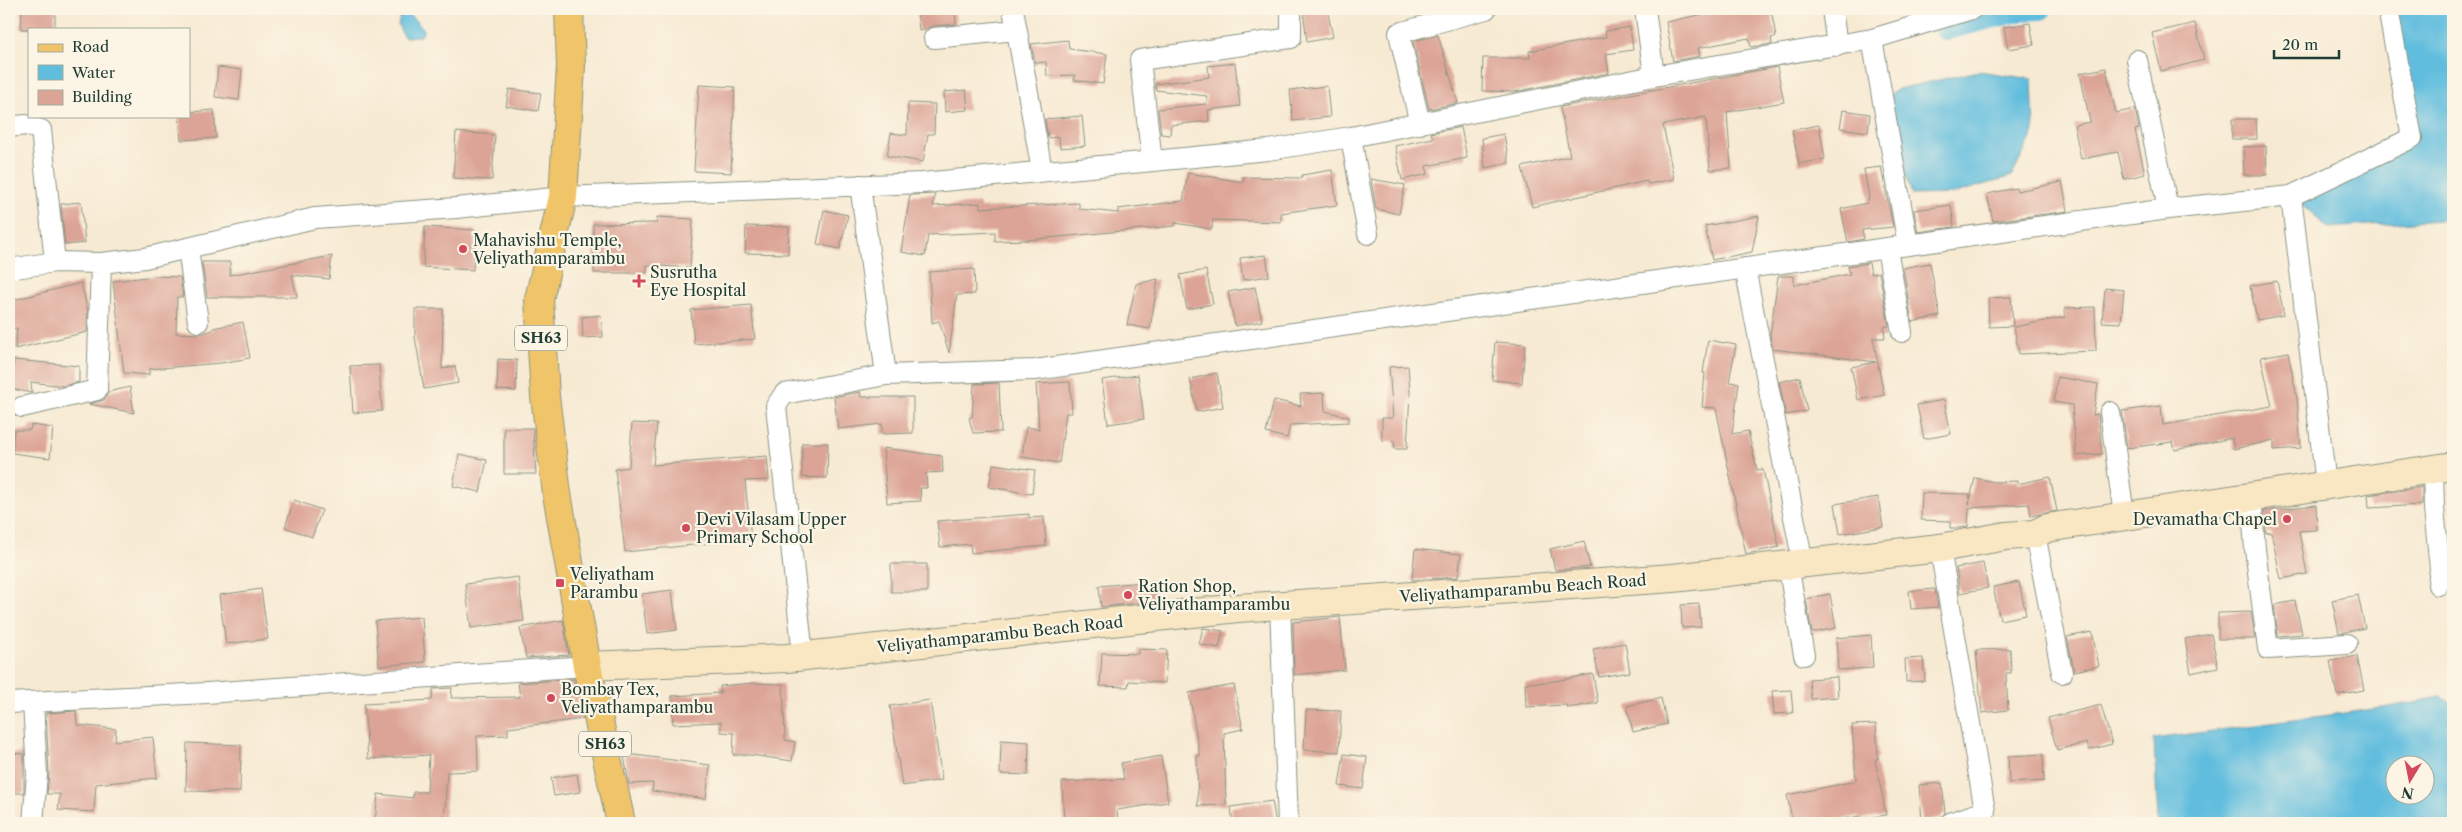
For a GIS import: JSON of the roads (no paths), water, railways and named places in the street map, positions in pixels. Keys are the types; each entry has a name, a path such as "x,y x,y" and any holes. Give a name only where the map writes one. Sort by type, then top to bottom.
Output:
{"main road":[{"name":"SH63","path":"569,9 571,66 562,197 539,299 545,396 557,494 587,666 621,823"},
{"name":"Veliyathamparambu Beach Road","path":"587,666 803,656 1238,608 1673,578 1940,548 2006,536 2035,534 2047,528 2443,467"}],"street":[{"path":"1013,9 1042,171"},
{"path":"1152,161 1140,60 1291,38 1291,9"},
{"path":"1420,124 1399,33 1446,14 1486,9"},
{"path":"1645,9 1654,76"},
{"path":"1832,9 1837,46"},
{"path":"9,269 55,262 101,263 145,258 315,218 456,208 562,197 922,183 1268,150 1351,138 1654,76 1872,40 1972,9"},
{"path":"803,656 776,406 784,394 886,375 1035,370 1908,245 2168,209 2291,196 2412,138 2388,9"},
{"path":"934,38 1017,30"},
{"path":"1872,40 1908,245"},
{"path":"2137,60 2168,209"},
{"path":"9,126 26,126 41,130 55,262"},
{"path":"1351,138 1368,234"},
{"path":"860,185 886,375"},
{"path":"2291,196 2326,484"},
{"path":"188,248 198,322"},
{"path":"1887,248 1902,332"},
{"path":"22,407 97,390 101,263"},
{"path":"1745,268 1795,564 1804,655"},
{"path":"2110,412 2124,516"},
{"path":"2438,585 2440,568 2434,509 2443,467"},
{"path":"2251,496 2255,549 2268,649 2346,644"},
{"path":"2035,534 2062,673"},
{"path":"1940,548 1983,817 1950,823"},
{"path":"1280,605 1288,823"},
{"path":"9,703 207,693 587,666"},
{"path":"33,702 37,774 33,823"}],"water":[{"path":"2388,9 2453,9 2453,219 2328,228 2291,196 2412,138"},
{"path":"400,15 410,15 424,29 421,36 404,37 398,25"},
{"path":"1979,71 2032,79 2034,132 2012,176 1953,194 1912,195 1883,100 1898,89"},
{"path":"2440,697 2453,703 2453,823 2377,823 2372,819 2158,823 2154,739 2389,707"}],"waterway":[{"path":"1946,29 2022,10 2041,9"}],"place":[{"name":"Mahavishu Temple, Veliyathamparambu","path":"463,249"},
{"name":"Susrutha Eye Hospital","path":"639,281"},
{"name":"Devamatha Chapel","path":"2287,519"},
{"name":"Devi Vilasam Upper Primary School","path":"686,528"},
{"name":"Veliyatham Parambu","path":"560,583"},
{"name":"Ration Shop, Veliyathamparambu","path":"1128,595"},
{"name":"Bombay Tex, Veliyathamparambu","path":"551,698"}]}
